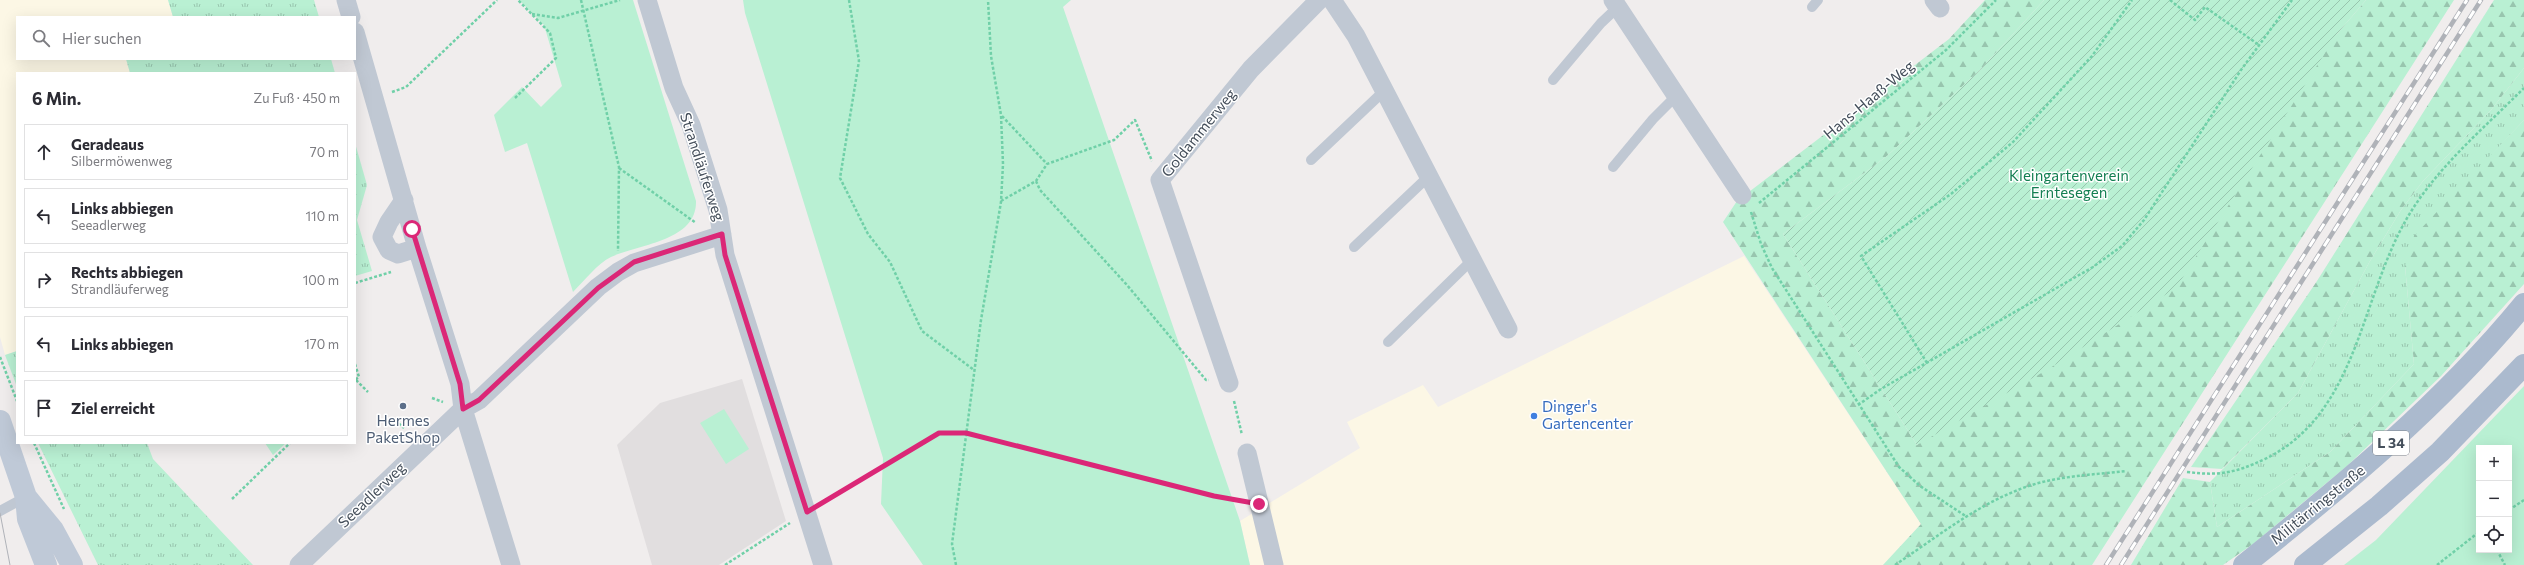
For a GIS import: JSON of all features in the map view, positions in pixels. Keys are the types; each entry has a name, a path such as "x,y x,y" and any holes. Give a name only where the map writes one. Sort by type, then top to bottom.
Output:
{"main road":[{"name":"Militärringstraße","path":"2244,565 2349,480 2416,420 2505,327 2524,304"},
{"name":"L 34","path":"2305,565 2379,506 2440,452 2524,365"},
{"path":"0,421 26,497 28,519 42,562"},
{"path":"26,497 53,530 72,565"}],"street":[{"path":"346,0 351,16"},
{"name":"Strandläuferweg","path":"647,0 674,88 691,126 716,203 719,236 823,565"},
{"name":"Goldammerweg","path":"1229,383 1160,180 1251,69 1319,0"},
{"path":"1332,0 1356,36 1508,329"},
{"path":"1615,4 1677,95 1746,202"},
{"path":"356,35 418,248 460,384 463,409 511,565"},
{"path":"404,200 389,222 382,237 389,250 398,254 418,248"},
{"name":"Seeadlerweg","path":"299,565 463,409 479,400 598,288 618,272 634,262 719,236"},
{"path":"1247,453 1274,565"}],"lane":[{"path":"1553,80 1615,4"},
{"path":"1311,160 1384,91"},
{"path":"1613,167 1652,119 1677,95"},
{"path":"1354,247 1428,177"},
{"path":"1388,342 1472,261"},
{"path":"0,512 26,497"}],"path":[{"path":"374,98 406,87 497,0"},
{"path":"515,98 556,58 550,33 518,0"},
{"path":"580,0 618,167 618,272"},
{"path":"532,14 558,18 583,12 620,0"},
{"path":"849,0 858,61 840,178 868,234 890,262 922,331 974,370"},
{"path":"956,565 952,544 974,370 1001,202 1003,164 1001,115 991,56 988,0"},
{"name":"Hans-Haaß-Weg","path":"1746,202 1946,50 1996,0"},
{"path":"1927,362 1860,256 1951,194 2013,142 2092,56 2132,0"},
{"path":"2170,0 2195,20 2205,7 2259,45"},
{"path":"1858,405 1927,362 2093,267 2122,246 2144,220 2169,184 2259,45 2292,0"},
{"path":"2187,472 2214,475 2243,469 2279,452 2310,426 2331,400 2347,368 2388,255 2411,211 2434,178 2524,88"},
{"path":"1001,115 1047,164"},
{"path":"1001,202 1036,181 1047,164 1114,140 1135,120 1160,180"},
{"path":"618,167 719,236"},
{"path":"1036,181 1040,190 1127,285 1206,380 1229,383 1247,453"},
{"path":"1746,202 1761,244 1772,268 1858,405 1899,467 1920,486 1968,517"},
{"path":"356,283 399,270"},
{"path":"0,357 16,398"},
{"path":"356,367 359,377 356,379"},
{"path":"356,381 368,392"},
{"path":"395,420 404,428"},
{"path":"725,565 807,512 939,433 966,433 1214,496 1259,504"},
{"path":"34,444 68,516"},
{"path":"232,499 289,444"},
{"path":"1895,565 1968,517 2018,489 2073,476 2126,471"},
{"path":"2512,508 2524,500"},
{"path":"2437,565 2476,534"},
{"path":"2499,553 2505,565"}],"shaded area":[{"path":"0,0 168,0 173,16 16,16 16,60 126,60 130,72 16,72 16,351 5,355 0,337"},
{"path":"1744,256 1921,524 1883,565 1250,565 1240,521 1360,448 1347,422 1423,385 1438,407"},
{"path":"742,379 786,521 719,565 652,565 617,445 660,403"}],"green space":[{"path":"168,0 314,0 319,16 173,16"},
{"path":"519,0 633,0 696,201 694,214 687,225 677,233 665,239 611,257 596,268 573,292 527,143 505,152 494,115 522,87 541,107 562,86 544,25"},
{"path":"743,0 1071,0 1063,7 1240,521 1250,565 923,565 881,504 883,458 745,13"},
{"path":"1985,0 2044,0 1980,70 1887,156 1783,234 1917,445 2337,34 2366,0 2454,0 2092,565 1883,565 1921,524 1723,222 1737,201 1949,39"},
{"name":"Kleingartenverein Erntesegen","path":"2044,0 2366,0 2337,34 2176,288 2050,368 1917,445 1783,234 1887,156 1980,70"},
{"path":"2494,0 2524,0 2524,68 2491,110 2423,181 2401,210 2370,261 2298,393 2222,469 2191,467 2317,281"},
{"path":"126,60 331,60 335,72 130,72"},
{"path":"2524,68 2524,120 2476,172 2405,266 2414,364 2330,452 2217,527 2210,482 2298,393 2370,261 2401,210 2423,181 2491,110"},
{"path":"2524,120 2524,284 2441,376 2347,466 2253,544 2223,565 2131,565 2183,478 2210,482 2217,527 2330,452 2414,364 2405,266 2414,236"},
{"path":"356,146 367,185 357,220 372,271 356,276"},
{"path":"16,351 16,384 5,355"},
{"path":"2524,386 2524,565 2344,565 2376,540"},
{"path":"724,409 749,449 726,464 700,423"},
{"path":"38,444 147,444 153,459 253,565 98,565"},
{"path":"266,444 285,444 273,455"}],"tram line":[{"path":"0,513 10,565"}],"railway":[{"path":"2106,565 2467,0"},
{"path":"2121,565 2481,0"}],"place":[{"name":"Hermes PaketShop","path":"403,406"},
{"name":"Dinger's Gartencenter","path":"1534,416"}],"route":[{"path":"412,229 460,384 463,409 479,400 598,288 618,272 634,262 722,234 725,255 807,512 939,433 966,433 1214,496 1259,504"}]}
